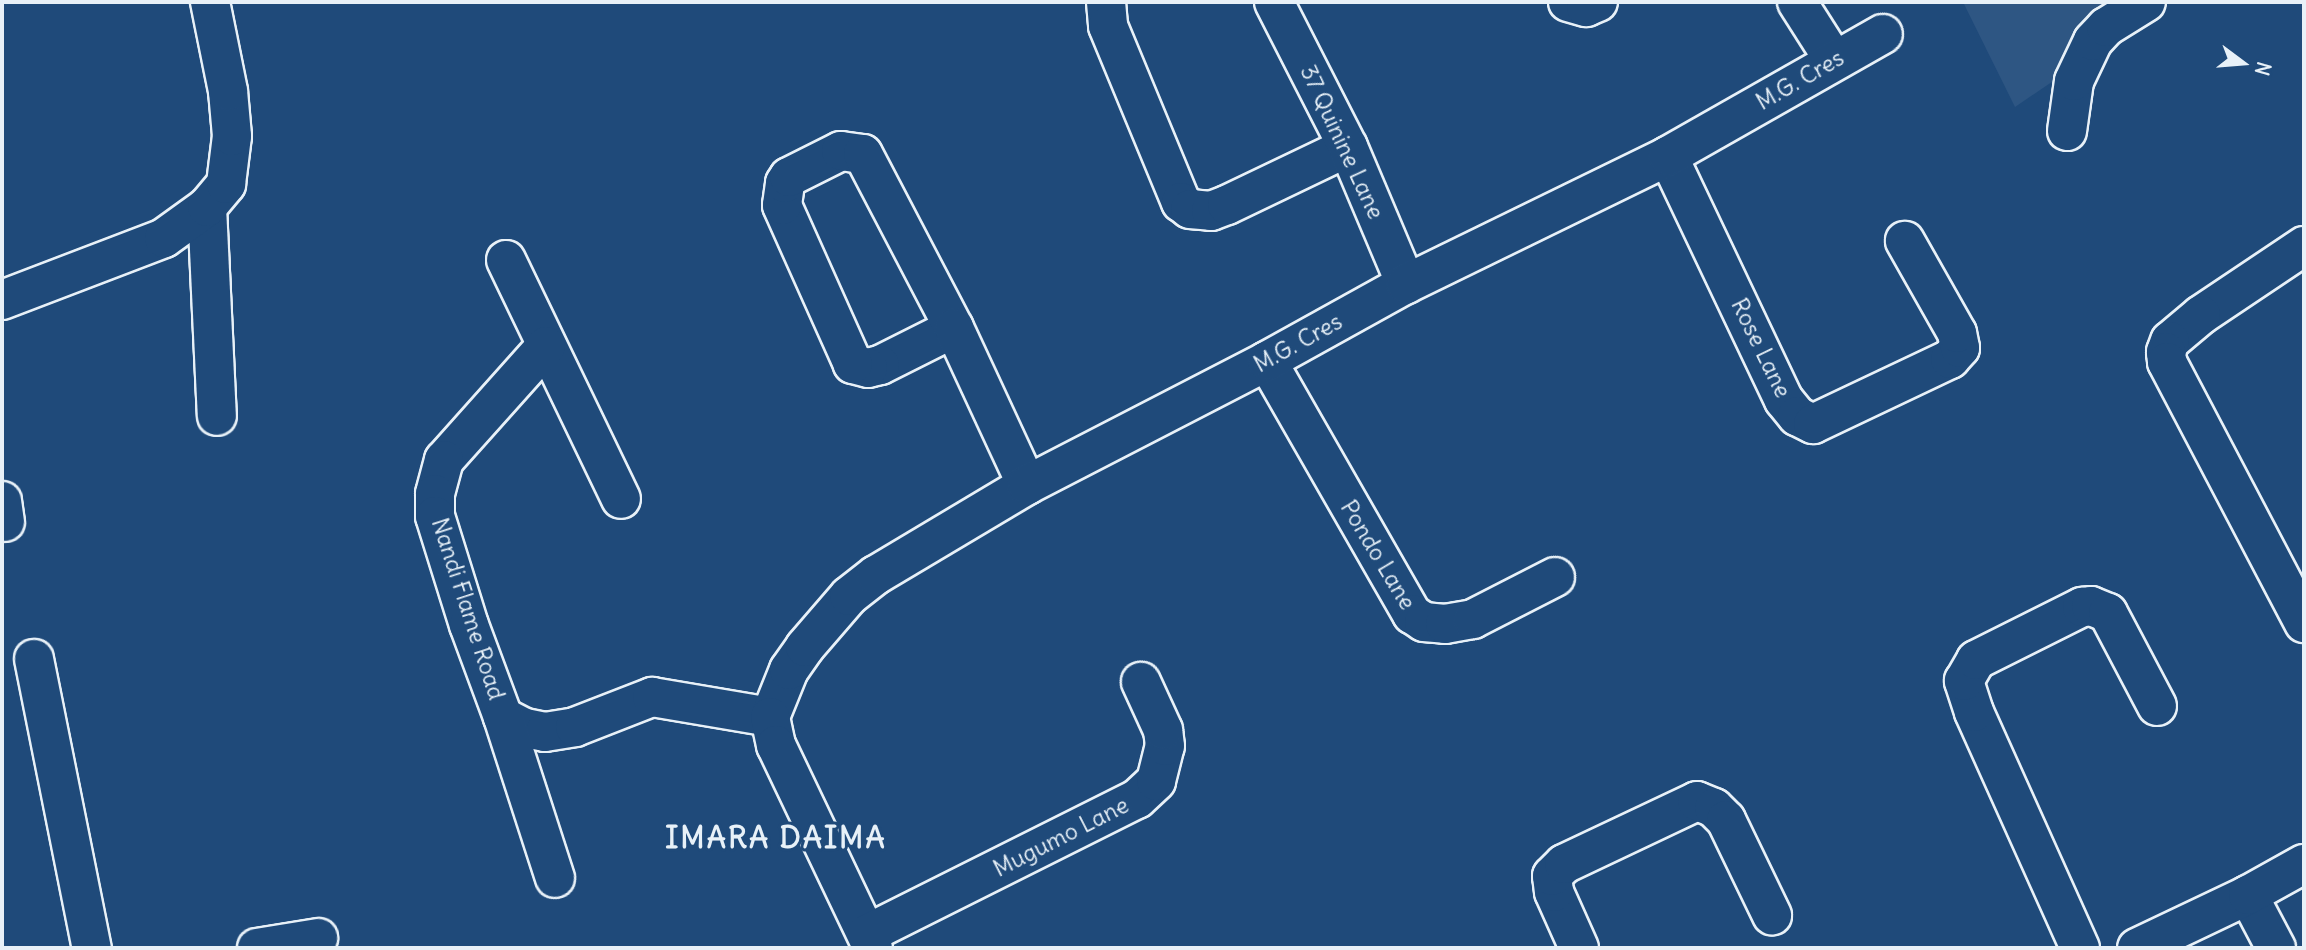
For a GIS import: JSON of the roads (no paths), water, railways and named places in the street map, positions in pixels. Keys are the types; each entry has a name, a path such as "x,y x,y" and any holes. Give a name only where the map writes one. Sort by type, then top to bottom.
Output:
{"street":[{"path":"2,300 164,238 207,207 226,184 232,135 228,91 210,2"},
{"path":"1106,2 1108,26 1172,183 1181,202 1190,209 1211,211 1348,147"},
{"name":"37 Quinine Lane","path":"1273,2 1348,147 1406,284"},
{"path":"1568,2 1586,7 1598,2"},
{"path":"1797,2 1834,60"},
{"path":"2067,131 2074,81 2093,41 2106,27 2146,2"},
{"name":"M.G. Cres","path":"771,717 789,670 849,596 876,575 1027,485 1267,361 1406,284 1668,156 1883,34"},
{"path":"954,328 880,365 868,368 853,364 782,205 782,194 789,177 841,151 863,153 954,328 1027,485"},
{"name":"Rose Lane","path":"1668,156 1784,400 1797,416 1813,424 1950,359 1960,348 1957,333 1905,241"},
{"path":"207,207 217,416"},
{"path":"2300,605 2167,362 2166,352 2170,341 2201,316 2304,246"},
{"path":"506,260 621,499"},
{"name":"Nandi Flame Road","path":"546,346 444,460 435,494 436,516 465,613 503,717 525,729 545,732 575,727 652,697 671,698 771,717"},
{"name":"Pondo Lane","path":"1267,361 1412,614 1424,622 1445,624 1473,619 1555,577"},
{"path":"2080,948 1974,712 1964,681 1976,660 2082,607 2091,606 2108,613 2157,706"},
{"path":"34,659 92,948"},
{"name":"Mugumo Lane","path":"870,941 1137,799 1156,781 1165,746 1163,730 1141,681"},
{"path":"503,717 555,878"},
{"path":"771,717 776,746 870,941"},
{"path":"1579,948 1554,892 1552,876 1564,864 1697,802 1714,808 1726,820 1772,915"},
{"path":"2137,948 2248,895 2304,864"},
{"path":"2248,895 2276,948"},
{"path":"257,948 318,938"}],"district":[{"name":"IMARA DAIMA","path":"776,837"}]}
